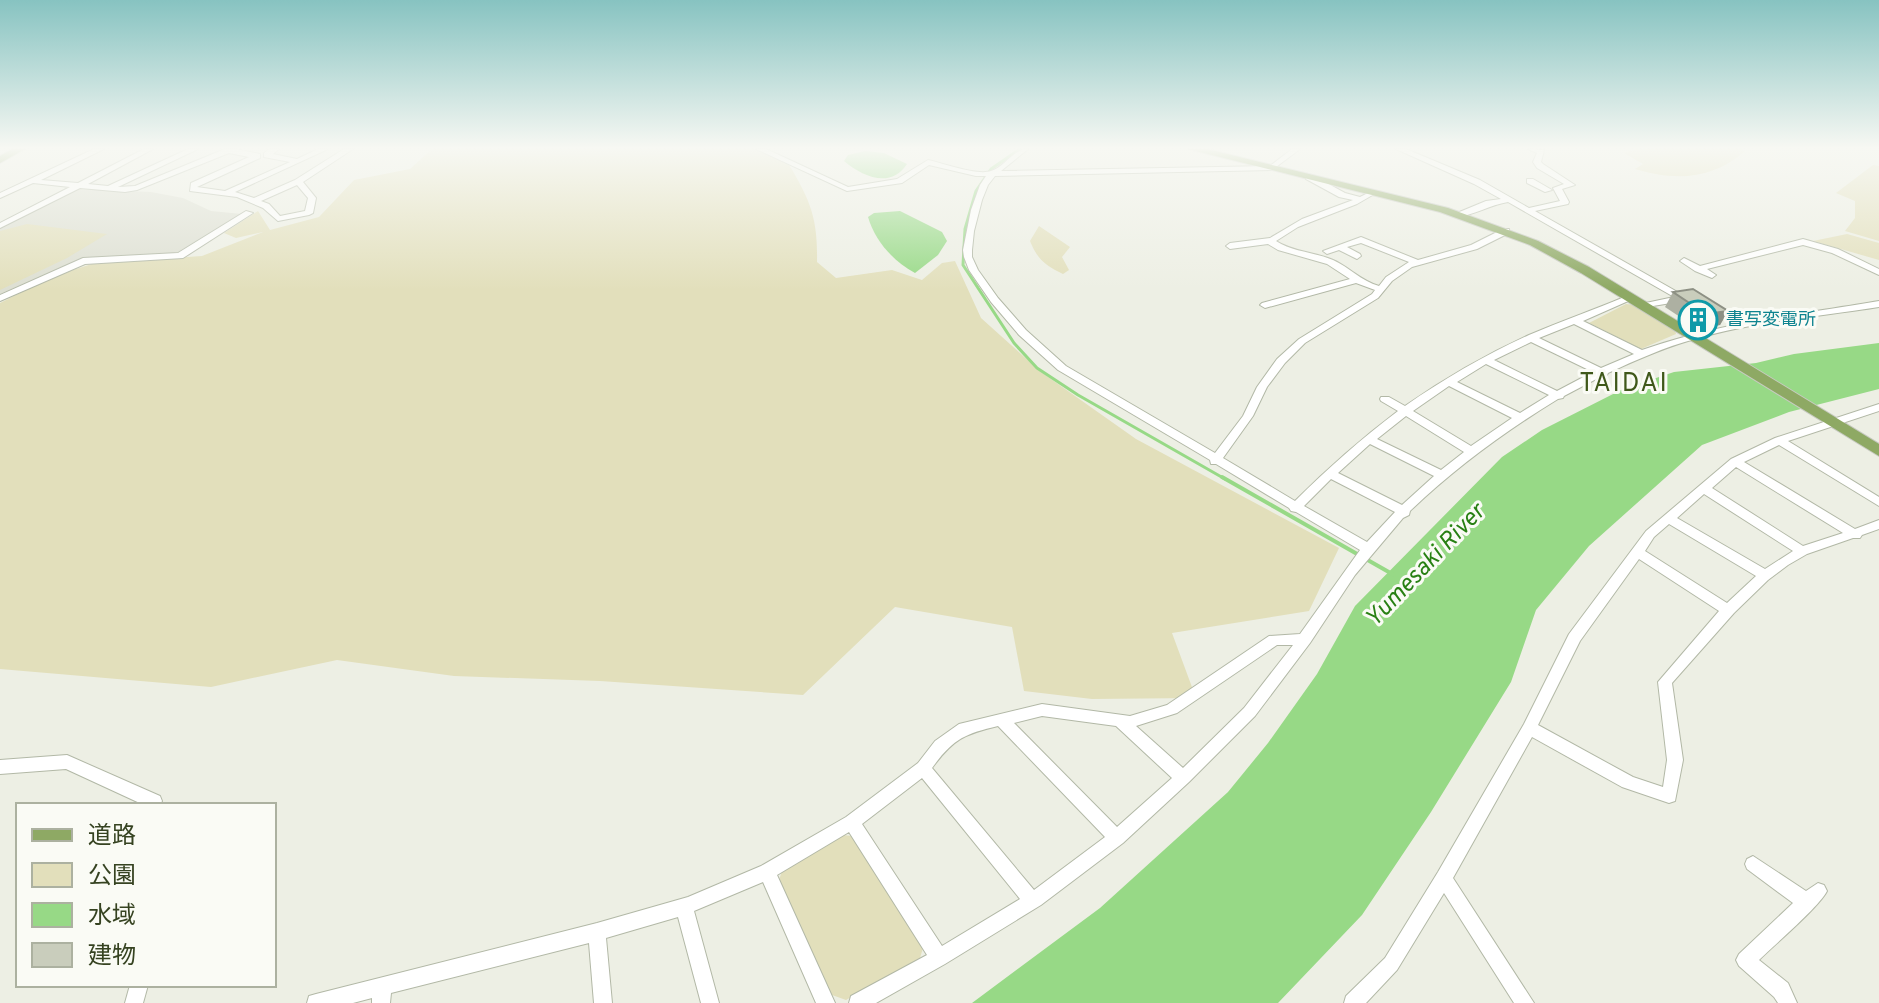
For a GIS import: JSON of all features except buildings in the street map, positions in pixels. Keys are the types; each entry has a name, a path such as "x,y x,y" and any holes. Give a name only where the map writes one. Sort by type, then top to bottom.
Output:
{"main road":[{"path":"1367,196 1460,215 1506,231 1556,254 1879,451"}],"street":[{"path":"0,226 59,196"},
{"path":"236,196 266,206 278,219 309,213 310,196"},
{"path":"254,201 266,196"},
{"path":"981,196 967,241 971,265 982,285 1046,356 1215,461 1368,549"},
{"path":"1230,246 1277,239 1291,226 1367,196"},
{"path":"1500,196 1683,298 1644,306"},
{"path":"1527,211 1565,202 1561,196"},
{"path":"1460,215 1489,203 1508,200"},
{"path":"0,298 83,261 180,256 249,213"},
{"path":"1215,461 1248,416 1262,387 1296,346 1375,296 1409,265 1474,247 1506,231"},
{"path":"1327,251 1361,240 1418,263"},
{"path":"1269,241 1281,248 1330,262 1357,280 1381,289"},
{"path":"1698,269 1803,242 1835,251 1879,272"},
{"path":"1340,247 1357,256"},
{"path":"1684,261 1712,275"},
{"path":"1271,300 1357,280"},
{"path":"1295,508 1368,439 1449,382 1532,338 1630,298"},
{"path":"858,1003 1032,901 1117,838 1270,690 1368,549 1441,475 1519,417 1642,354 1693,337 1879,304"},
{"path":"1576,321 1642,354"},
{"path":"1532,338 1603,373"},
{"path":"1488,361 1559,396"},
{"path":"1449,382 1519,417"},
{"path":"1385,399 1473,452"},
{"path":"1353,1003 1391,964 1529,728 1574,638 1650,534 1735,462 1826,418 1876,410"},
{"path":"1368,439 1441,475"},
{"path":"1779,440 1879,502"},
{"path":"1735,462 1856,535"},
{"path":"1329,473 1405,512"},
{"path":"1703,488 1802,551"},
{"path":"1670,519 1767,576"},
{"path":"1529,728 1628,782 1669,796 1675,760 1665,682 1728,610 1767,576 1802,551 1856,535 1879,524"},
{"path":"1636,551 1728,610"},
{"path":"316,1003 382,994 684,907 767,872 852,822 923,768 940,745 964,728 1042,710 1130,722 1172,709 1274,640 1305,639"},
{"path":"1002,720 1117,838"},
{"path":"1120,721 1182,777"},
{"path":"0,767 67,762 153,803"},
{"path":"923,768 1032,901"},
{"path":"852,822 939,958"},
{"path":"1753,864 1812,896 1745,960 1781,990 1788,1003"},
{"path":"767,872 826,1003"},
{"path":"1444,878 1525,1003"},
{"path":"684,907 710,1003"},
{"path":"597,932 603,1003"}],"shaded area":[{"path":"64,196 171,196 211,211 242,214 173,255 98,257 77,261 0,294 0,229"}],"green space":[{"path":"339,196 805,196 814,219 817,262 836,278 892,270 922,280 942,263 955,261 981,318 1041,372 1136,439 1339,548 1309,611 1172,633 1196,698 1092,699 1024,691 1012,627 895,607 803,695 600,681 454,676 337,660 211,687 0,669 0,303 54,276 95,263 202,256 263,232 236,238 224,233 258,211 270,230 319,217"},
{"path":"1843,196 1879,196 1879,241 1845,231 1855,218 1855,201"},
{"path":"27,224 107,234 67,258 0,290 0,231"},
{"path":"1039,226 1070,247 1062,257 1069,270 1063,274 1043,261 1030,241"},
{"path":"1847,234 1879,243 1879,260 1813,241"},
{"path":"1626,304 1635,305 1675,330 1676,334 1641,349 1589,323"},
{"path":"842,835 852,836 923,948 920,958 846,1000 832,995 779,880 782,871"}],"water":[{"path":"900,211 942,232 947,241 938,255 915,273 886,250 868,217 874,213"},
{"name":"Yumesaki River","path":"1879,343 1879,389 1789,412 1702,445 1589,546 1536,610 1511,682 1431,812 1362,915 1278,1003 972,1003 1100,908 1228,792 1268,743 1317,674 1355,606 1502,457 1542,430 1623,389 1674,372 1756,363 1794,354"}],"waterway":[{"path":"975,196 965,229 963,265 1014,343 1037,368 1078,395 1225,479"},
{"name":"Yumesaki River","path":"1222,477 1394,575"}],"place":[{"name":"書写変電所","path":"1698,320"}],"district":[{"name":"TAIDAI","path":"1624,384"}]}
